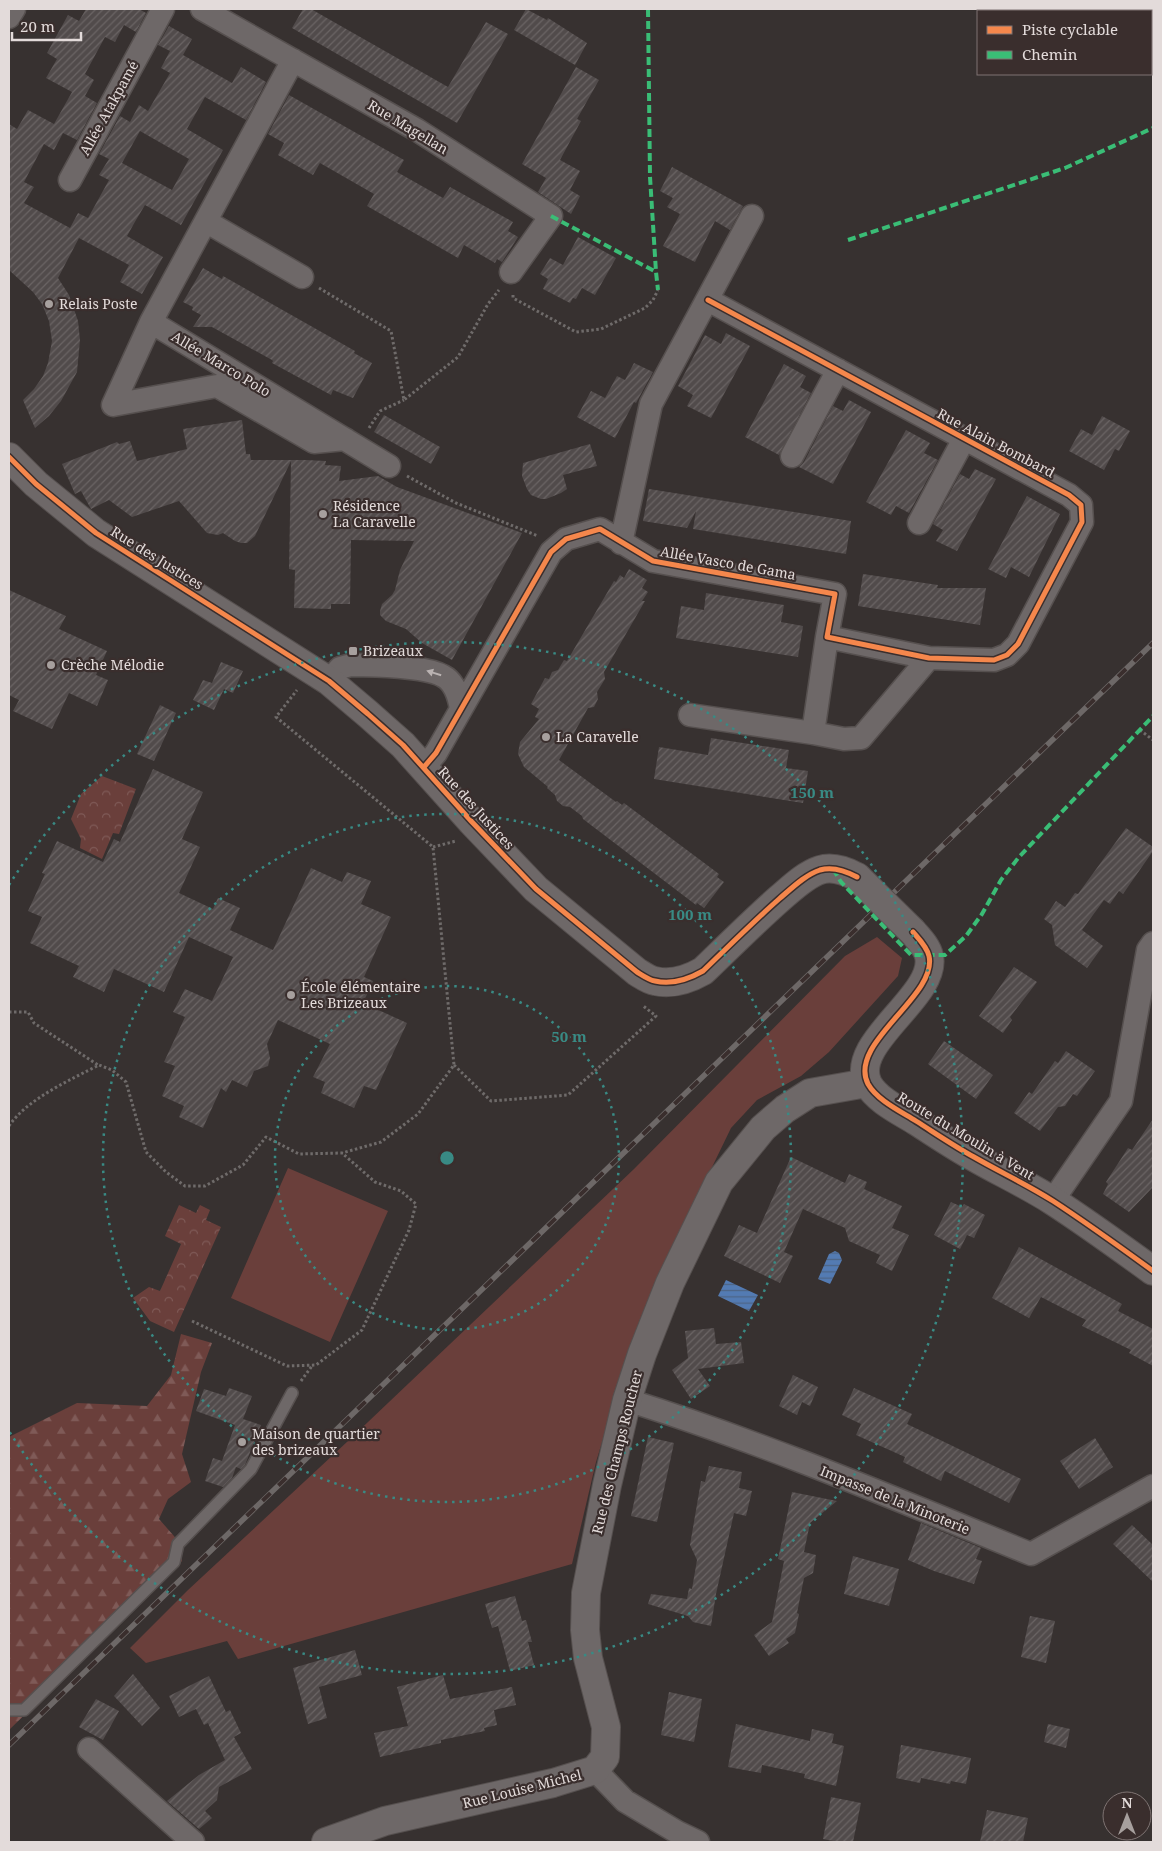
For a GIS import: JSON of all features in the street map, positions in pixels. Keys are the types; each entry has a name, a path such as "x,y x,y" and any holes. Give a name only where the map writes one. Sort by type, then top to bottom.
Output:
{"street":[{"path":"9,17 14,9"},
{"name":"Allée Atakpamé","path":"70,180 163,9"},
{"name":"Rue Magellan","path":"202,9 417,130 552,216 511,272"},
{"path":"293,60 151,322 113,405 217,386 314,442 351,443"},
{"path":"621,542 651,404 752,216"},
{"path":"206,222 302,277"},
{"name":"Rue Alain Bombard","path":"708,300 1069,495 1081,505 1082,522 1018,644 1007,655 994,660 929,658"},
{"name":"Allée Marco Polo","path":"151,322 389,466"},
{"path":"792,456 838,370"},
{"path":"919,523 964,438"},
{"name":"Rue des Justices","path":"9,456 36,484 96,533 321,675 368,714 424,768 536,889 637,972 655,981 675,982 691,978 703,971 768,909 809,875 822,870 833,869 845,870 858,877 913,932 927,950 930,961 929,971 917,991 876,1042 867,1061 865,1072 867,1083"},
{"name":"Allée Vasco de Gama","path":"424,768 436,753 551,552 566,539 600,529 654,561 835,594 827,637"},
{"path":"690,715 844,739 861,738 929,658 827,637 813,734"},
{"path":"321,675 351,665 425,670 444,676 453,685 459,696 461,709"},
{"path":"1054,1201 1121,1102 1148,950 1153,943"},
{"name":"Route du Moulin à Vent","path":"867,1083 881,1098 910,1118 967,1153 1054,1201 1153,1271"},
{"name":"Rue des Champs Roucher","path":"596,1770 605,1757 606,1726 588,1658 585,1630 586,1593 607,1485 627,1400 642,1354 670,1283 720,1182 763,1128 785,1109 810,1093 867,1083"},
{"name":"Impasse de la Minoterie","path":"627,1400 733,1436 1031,1554 1153,1486"},
{"path":"89,1749 193,1842"},
{"name":"Rue Louise Michel","path":"326,1842 385,1821 552,1783 596,1770 625,1801 676,1832 698,1842"}],"lane":[{"path":"9,1710 24,1710 174,1562 178,1544 251,1469 292,1393"}],"path":[{"path":"511,272 513,298 576,332 601,329 645,308 654,300 658,290"},
{"path":"351,443 380,411 404,400 458,357 488,304 511,272"},
{"path":"302,277 391,331 404,400"},
{"path":"389,466 456,503 557,546"},
{"path":"321,675 276,717 433,848 454,1065 491,1102 568,1095 656,1016 640,1003"},
{"path":"1140,730 1153,740"},
{"path":"433,848 457,840"},
{"path":"9,1012 28,1012 34,1023 99,1065 112,1070 126,1082 146,1152 166,1172 185,1186 205,1186 243,1165 266,1137 299,1154 342,1153 381,1142 418,1114 454,1065"},
{"path":"9,1126 15,1116 40,1097 99,1065"},
{"path":"192,1321 287,1366 316,1365 362,1330 409,1230 416,1204 401,1191 375,1182 342,1153"}],"green space":[{"path":"102,776 136,789 119,834 113,833 102,859 80,848 81,839 71,819 81,794"},
{"path":"877,937 902,958 898,976 829,1052 801,1076 757,1100 731,1128 668,1258 627,1360 596,1462 572,1564 238,1659 227,1641 146,1663 130,1648 188,1590 634,1169 845,956"},
{"path":"288,1168 388,1211 330,1342 231,1298"},
{"path":"179,1205 196,1213 200,1205 210,1210 206,1220 221,1227 174,1332 150,1321 133,1298 149,1287 160,1291 181,1244 165,1236"},
{"path":"181,1334 212,1343 201,1372 182,1454 191,1482 168,1499 159,1519 181,1544 182,1561 9,1730 9,1709 12,1706 9,1702 9,1437 77,1403 147,1406 171,1375"}],"water":[{"path":"835,1251 839,1253 842,1260 830,1284 818,1279 829,1254"},
{"path":"726,1280 758,1295 749,1311 718,1296"}],"building":[{"path":"86,9 139,9 146,13 136,32 124,25 115,42 105,37 85,74 94,80 85,96 97,103 77,140 63,133 54,150 44,144 24,182 34,187 24,203 70,228 78,213 88,218 109,180 99,175 109,159 99,154 120,116 130,122 139,105 148,111 170,73 161,68 170,51 158,45 169,26 192,39 183,55 232,83 241,67 266,82 246,120 205,97 187,129 223,150 181,225 145,205 127,236 163,257 142,294 120,282 129,265 79,238 58,278 69,295 78,321 80,340 77,372 61,401 49,416 35,428 23,400 43,376 48,363 52,341 49,321 42,304 33,292 9,270 9,124 17,129 28,110 54,124 72,92 46,78 57,59 47,53 68,15 79,21","holes":["140,131 189,159 172,190 122,163"]},
{"path":"303,9 311,9 448,87 486,22 508,34 457,123 292,28"},
{"path":"526,9 547,20 548,18 587,43 575,65 514,30"},
{"path":"576,67 599,80 577,119 581,121 560,160 580,171 570,190 580,196 571,214 538,192 546,178 522,164"},
{"path":"289,95 404,160 397,172 443,198 450,187 513,222 508,231 518,237 502,262 497,259 495,263 464,245 458,258 367,206 374,194 320,163 313,175 278,155 284,143 268,134"},
{"path":"672,167 743,206 730,230 715,221 695,262 663,246 680,214 667,207 673,198 660,191"},
{"path":"578,237 616,258 595,295 582,288 576,299 573,298 570,303 543,289 548,279 540,274 550,258 563,265"},
{"path":"203,268 222,279 223,276 355,351 354,353 372,363 353,398 333,390 331,395 212,327 193,327 201,315 192,310 193,307 183,302"},
{"path":"726,333 750,346 711,418 687,406 693,395 678,386 705,335 721,344"},
{"path":"634,363 653,372 615,438 577,417 591,391 605,398 617,376 625,380"},
{"path":"784,364 806,376 800,387 811,393 779,455 745,437"},
{"path":"849,400 871,412 833,484 799,467 804,462 833,406 843,411"},
{"path":"384,415 440,447 431,464 374,432"},
{"path":"1102,416 1130,431 1119,451 1115,449 1104,470 1069,451 1081,429 1092,435"},
{"path":"242,420 246,454 250,454 251,460 326,461 325,465 341,466 339,481 378,476 397,487 522,533 452,660 422,643 406,629 386,621 380,615 382,604 395,590 400,570 414,541 351,540 350,604 331,604 331,609 294,608 295,570 289,569 291,461 255,536 247,543 235,541 223,533 218,535 207,533 179,501 132,517 109,500 91,509 81,491 75,494 62,464 117,442 119,444 130,441 137,461 187,449 183,429"},
{"path":"906,430 930,443 924,453 938,460 909,513 896,506 891,515 866,502"},
{"path":"590,444 597,466 563,475 567,489 561,493 546,499 531,495 522,476 523,463"},
{"path":"975,469 996,479 957,551 936,541 943,530 933,524 960,474 969,479"},
{"path":"649,489 851,521 846,554 693,529 696,511 687,528 643,521"},
{"path":"1027,496 1060,514 1029,577 1011,567 1006,578 988,569"},
{"path":"629,569 647,580 642,588 648,592 642,601 645,601 604,672 605,679 597,692 598,699 594,707 588,708 559,760 616,802 622,805 624,803 719,874 717,877 724,882 704,908 697,903 696,905 570,807 563,806 557,801 555,795 548,787 524,767 518,754 520,742 539,719 535,717 539,709 531,704 545,678 549,679 552,672 558,670 564,660 567,661 614,581 616,582 620,575 624,578"},
{"path":"863,574 938,585 937,588 986,588 980,625 858,606"},
{"path":"9,590 66,616 59,629 107,651 96,675 108,680 97,706 69,693 52,729 13,711 19,700 9,695"},
{"path":"706,593 784,605 781,622 803,626 798,657 676,638 681,606 704,610"},
{"path":"221,662 243,671 233,693 224,689 214,710 193,700 203,680 212,683"},
{"path":"160,705 176,713 154,761 137,754"},
{"path":"711,738 789,750 786,768 808,771 803,803 654,779 659,747 708,755"},
{"path":"153,769 203,792 182,839 200,847 179,893 213,909 218,898 240,908 230,930 273,950 311,868 342,882 347,872 371,881 361,904 391,917 364,977 373,981 363,1003 407,1023 376,1090 364,1086 354,1108 321,1093 325,1082 313,1077 330,1044 278,1020 267,1044 270,1058 268,1066 254,1071 247,1087 232,1080 226,1092 221,1088 203,1128 179,1117 184,1106 162,1096 175,1066 164,1062 185,1017 173,1012 185,989 212,1001 233,957 189,937 164,992 114,969 104,992 73,977 79,966 30,943 42,917 28,911 45,874 42,873 57,841 103,862 114,839 120,842"},
{"path":"1126,828 1153,847 1153,851 1123,894 1119,891 1110,904 1104,900 1082,930 1103,946 1087,968 1055,945 1052,925 1044,919 1056,901 1065,907 1075,893 1078,894"},
{"path":"1014,967 1037,982 1010,1017 1012,1020 1003,1033 979,1016"},
{"path":"944,1041 993,1075 976,1099 928,1064"},
{"path":"1066,1051 1095,1071 1077,1096 1073,1094 1065,1106 1058,1107 1040,1131 1014,1113 1029,1092 1032,1094 1055,1061 1058,1063"},
{"path":"1153,1119 1153,1187 1129,1212 1103,1194 1108,1184 1106,1182 1128,1148 1132,1150"},
{"path":"791,1157 845,1183 849,1174 867,1182 864,1189 902,1206 892,1228 909,1235 892,1271 876,1263 880,1255 849,1241 845,1228 803,1209 784,1252 793,1256 780,1283 724,1256 739,1225 757,1233"},
{"path":"951,1202 962,1207 964,1204 985,1215 974,1238 967,1235 960,1249 934,1235"},
{"path":"1019,1247 1122,1304 1118,1311 1153,1329 1153,1366 1129,1353 1131,1350 1082,1326 1086,1320 1041,1297 1029,1318 992,1298"},
{"path":"714,1328 716,1344 741,1342 744,1363 698,1369 710,1386 691,1399 672,1370 688,1358 685,1331"},
{"path":"793,1375 818,1387 810,1406 802,1402 797,1415 779,1406"},
{"name":"Maison de quartier des brizeaux","path":"229,1388 252,1396 243,1419 261,1425 245,1465 241,1469 236,1467 232,1478 223,1487 205,1481 213,1458 222,1461 235,1425 196,1411 204,1389 226,1396"},
{"path":"854,1388 912,1414 907,1424 1021,1479 1009,1503 945,1471 941,1481 903,1462 905,1457 856,1435 861,1424 842,1415"},
{"path":"648,1437 674,1443 657,1522 631,1516"},
{"path":"1095,1438 1113,1467 1079,1489 1060,1461"},
{"path":"709,1466 742,1472 739,1488 752,1491 746,1516 734,1513 711,1626 693,1622 688,1616 648,1604 651,1594 687,1599 689,1588 692,1589 697,1560 690,1545 701,1481 705,1482"},
{"path":"792,1492 837,1501 810,1523 804,1552 816,1555 813,1573 804,1578 795,1633 786,1639 789,1643 769,1656 754,1635 772,1622 784,1561 778,1559"},
{"path":"921,1523 981,1548 976,1559 982,1561 974,1584 908,1560"},
{"path":"1132,1525 1153,1545 1153,1582 1113,1544"},
{"path":"853,1556 899,1569 889,1606 844,1594"},
{"path":"515,1596 522,1621 526,1620 532,1642 528,1642 534,1665 510,1671 498,1626 492,1628 485,1604"},
{"path":"1030,1616 1055,1621 1046,1663 1021,1657"},
{"path":"355,1650 362,1675 319,1687 327,1718 308,1724 293,1668"},
{"path":"133,1674 160,1708 142,1726 114,1696"},
{"path":"443,1675 450,1699 512,1687 516,1705 494,1710 497,1725 484,1728 485,1731 441,1740 441,1743 380,1757 374,1733 408,1726 397,1687"},
{"path":"209,1676 226,1712 230,1710 241,1733 234,1737 252,1769 219,1787 217,1800 205,1811 212,1818 199,1829 167,1801 199,1775 225,1760 208,1723 204,1725 196,1709 179,1717 169,1696"},
{"path":"669,1692 702,1699 694,1742 661,1735"},
{"path":"96,1699 119,1711 103,1740 79,1727"},
{"path":"736,1724 810,1741 812,1729 834,1734 832,1743 844,1746 836,1786 804,1778 805,1774 762,1765 761,1773 728,1767"},
{"path":"1048,1724 1070,1729 1066,1748 1044,1742"},
{"path":"901,1745 971,1758 966,1784 951,1781 950,1784 921,1778 920,1783 896,1778"},
{"path":"831,1797 861,1803 853,1842 823,1839"},
{"path":"987,1810 1028,1818 1023,1842 980,1842"}],"railway":[{"path":"9,1745 1153,643"}],"marked path":[{"path":"648,9 650,177 658,290"},
{"path":"848,240 1065,168 1153,128"},
{"path":"551,216 656,272"},
{"path":"833,869 841,882 911,955 945,955 966,936 982,914 1001,880 1019,857 1153,716"}],"cycle path":[{"path":"424,767 436,753 551,552 566,539 600,529 653,561 835,594 827,637 929,658 994,660 1007,655 1018,644 1082,522 1081,505 1069,495 708,300"},
{"path":"9,457 36,484 96,533 329,681 403,745 472,822 536,889 648,979 674,982 703,971 779,899 814,872 835,869 857,877"},
{"path":"913,932 923,943 928,953 928,971 920,987 880,1036 870,1052 865,1068 868,1084 872,1090 889,1105 952,1144 1053,1201 1153,1271"}],"place":[{"name":"Relais Poste","path":"49,304"},
{"name":"Résidence La Caravelle","path":"323,514"},
{"name":"Brizeaux","path":"353,651"},
{"name":"Crèche Mélodie","path":"51,665"},
{"name":"La Caravelle","path":"546,737"},
{"name":"École élémentaire Les Brizeaux","path":"291,995"},
{"name":"Maison de quartier des brizeaux","path":"242,1442"}]}
